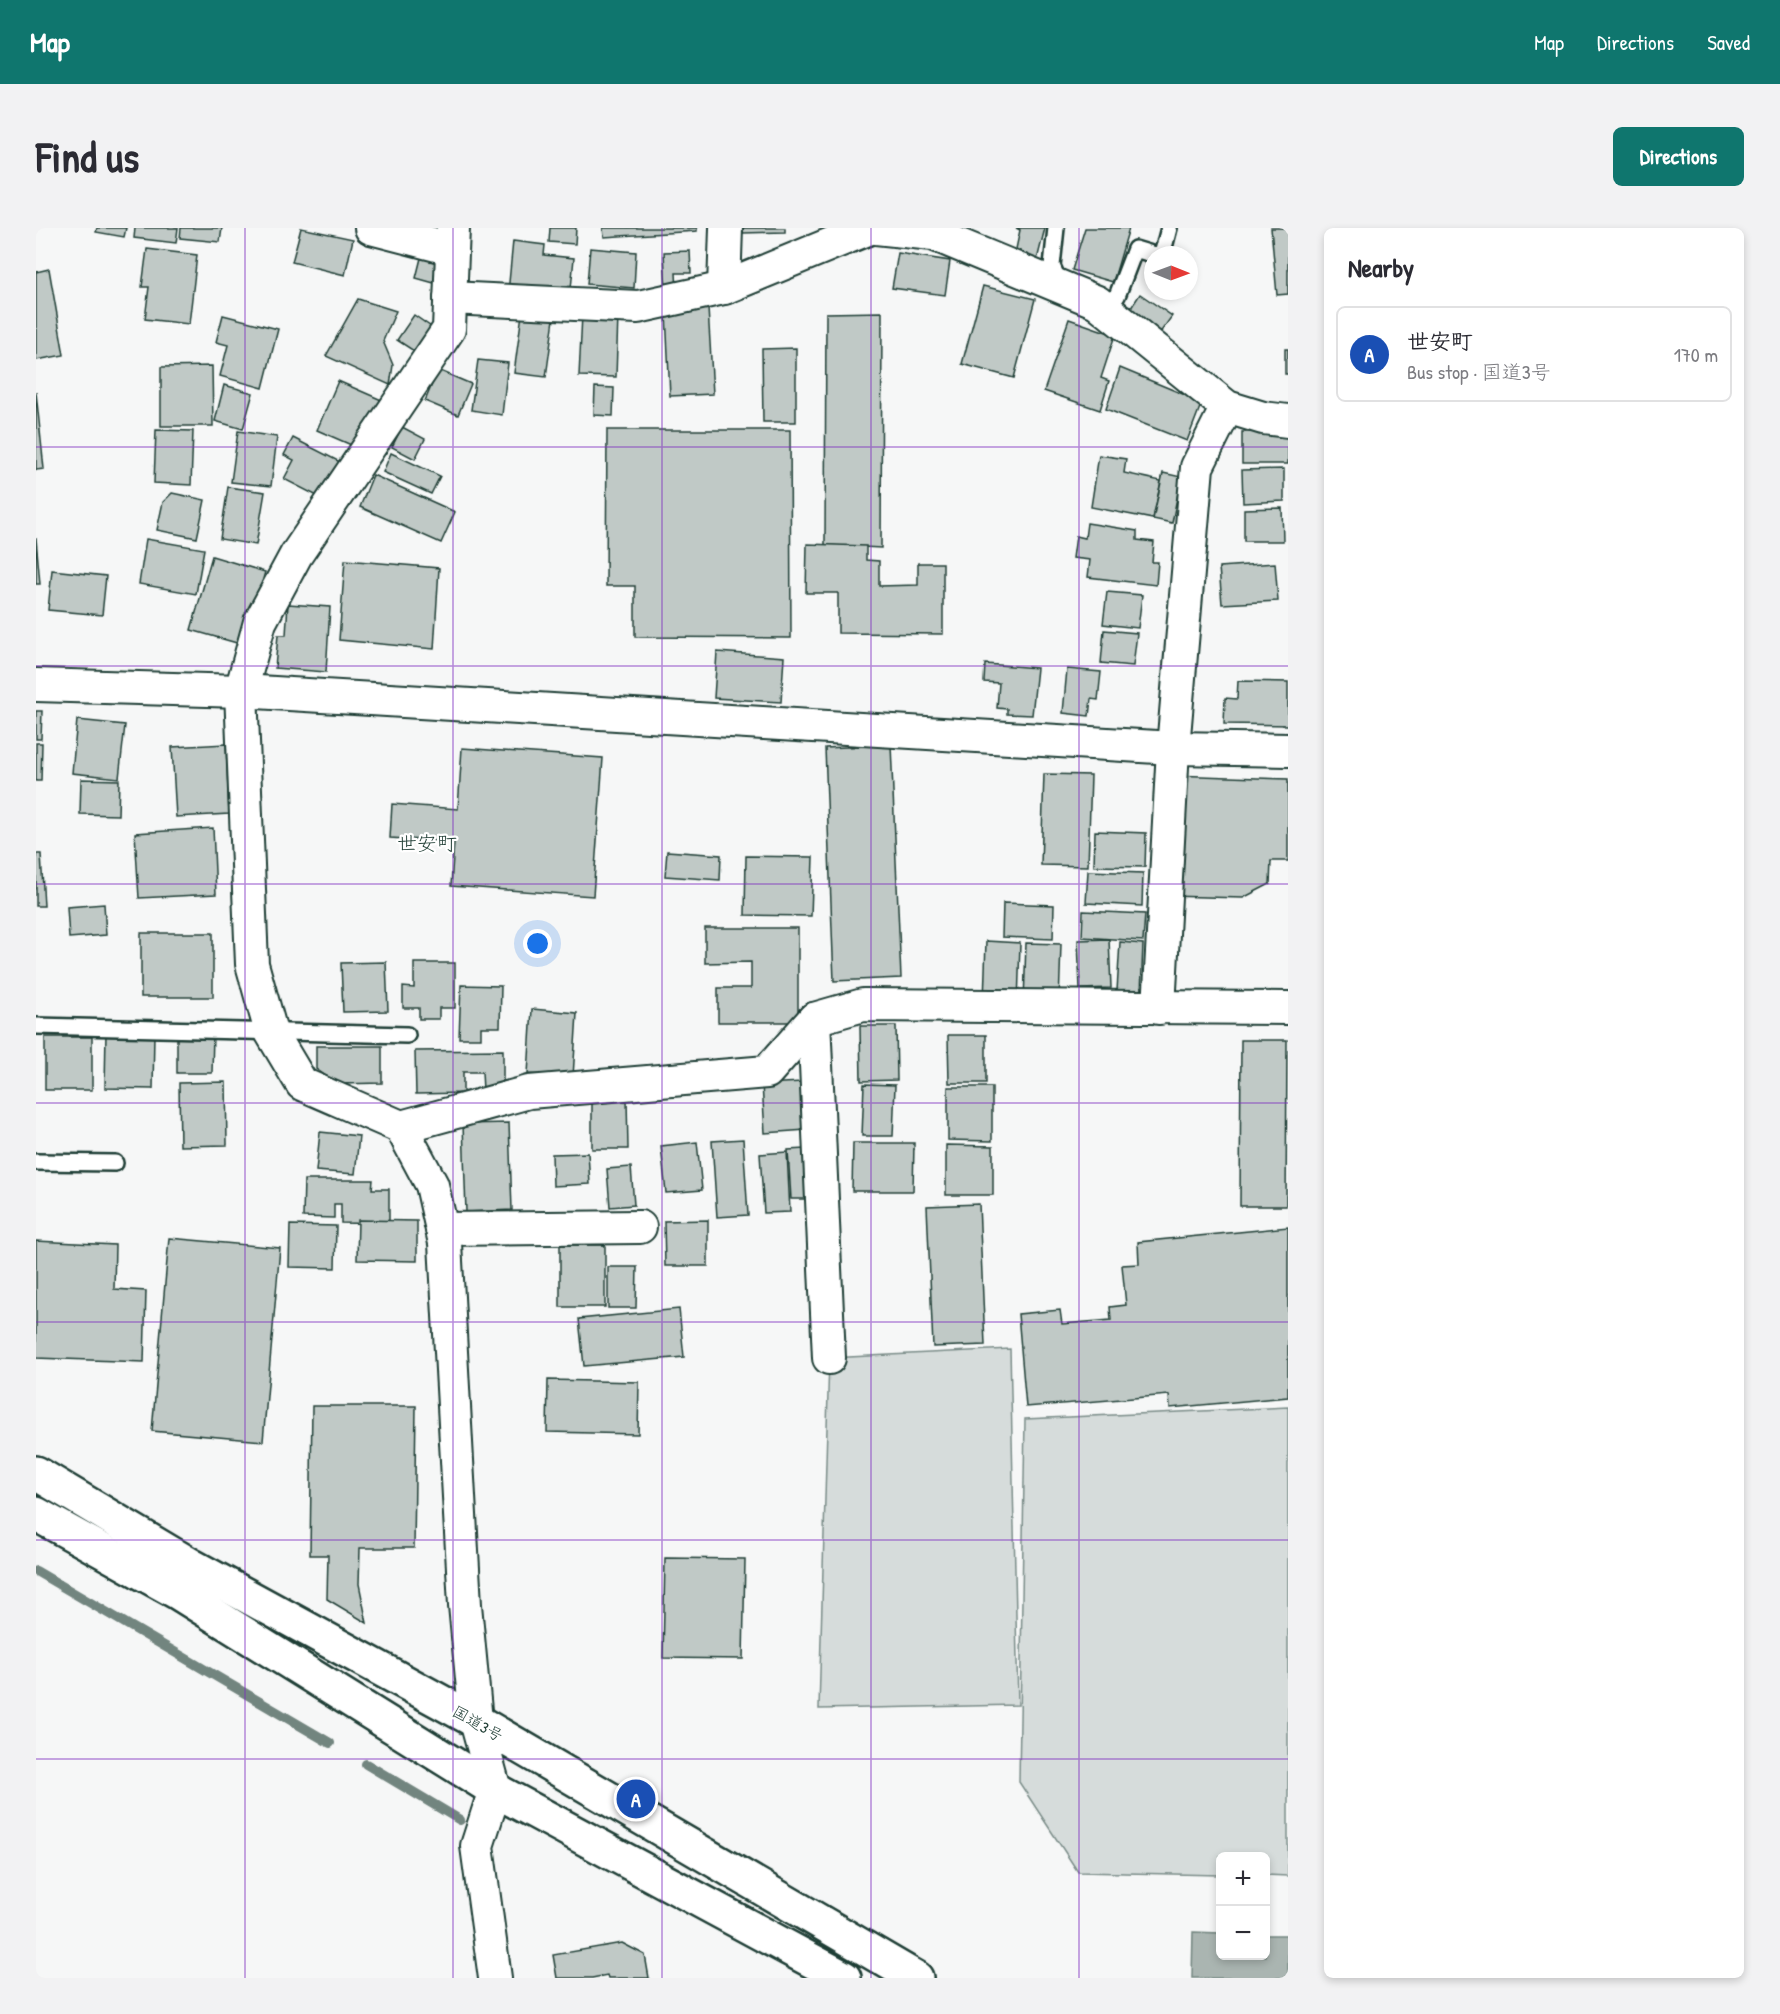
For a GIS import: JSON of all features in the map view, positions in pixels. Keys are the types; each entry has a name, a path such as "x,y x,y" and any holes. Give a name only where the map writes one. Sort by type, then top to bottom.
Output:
{"highway":[{"name":"国道3号","path":"36,1473 192,1566 476,1721 916,1978"},
{"path":"36,1514 177,1592 495,1790 844,1978"}],"street":[{"path":"371,228 452,238 449,329 296,555 260,622 241,691 252,964 271,1032 302,1084 401,1127 432,1185 445,1243 465,1605 476,1721 495,1790 477,1846 495,1978"},
{"path":"724,288 726,228"},
{"path":"450,298 638,307 724,288 870,228"},
{"path":"876,228 933,234 1101,305 1227,407 1263,418 1288,421"},
{"path":"1159,1008 1173,748 1197,466 1227,407"},
{"path":"36,685 241,691 1173,748 1288,750"},
{"path":"401,1127 529,1092 767,1072 814,1019 863,1005 1288,1008"},
{"path":"814,1019 829,1358"},
{"path":"442,1229 640,1227"}],"lane":[{"path":"1056,228 1052,266 1061,287"},
{"path":"1164,246 1169,228"},
{"path":"1101,305 1117,296 1135,249 1144,252"},
{"path":"36,1026 407,1035"},
{"path":"36,1162 115,1163"}],"shaded area":[{"path":"1010,1349 1018,1705 819,1709 829,1358"},
{"path":"1288,1407 1288,1876 1270,1875 1270,1852 1216,1852 1216,1875 1078,1872 1019,1782 1025,1419"},
{"path":"1193,1932 1216,1933 1216,1960 1270,1960 1270,1935 1288,1935 1288,1978 1192,1978"}],"building":[{"path":"97,228 126,228 124,237 96,232"},
{"path":"135,228 178,228 176,243 134,238"},
{"path":"181,228 222,228 220,242 180,238"},
{"path":"301,228 353,239 345,275 292,262"},
{"path":"550,228 576,228 575,244 549,242"},
{"path":"603,228 697,228 697,231 604,237"},
{"path":"743,228 785,228 785,232 743,233"},
{"path":"1016,228 1045,228 1037,260 1016,249 1020,230"},
{"path":"1085,228 1129,228 1113,282 1072,270"},
{"path":"1271,228 1288,228 1288,294 1277,295"},
{"path":"513,241 545,245 544,255 574,258 570,299 508,293"},
{"path":"590,248 636,252 634,288 587,284"},
{"path":"147,249 197,255 189,324 145,319 149,287 142,287"},
{"path":"690,251 691,273 676,273 677,291 666,292 664,252"},
{"path":"898,253 950,261 945,295 892,288"},
{"path":"422,254 440,258 434,283 416,278"},
{"path":"49,269 64,355 36,360 36,272"},
{"path":"983,286 1035,299 1014,378 962,364"},
{"path":"1140,294 1144,297 1144,300 1149,300 1172,316 1157,337 1127,314"},
{"path":"358,299 396,311 383,341 393,365 390,385 326,356"},
{"path":"708,308 713,394 670,396 666,313"},
{"path":"882,312 881,548 825,545 826,313"},
{"path":"522,314 554,319 546,377 514,373"},
{"path":"223,315 278,329 263,388 220,376 228,345 216,342"},
{"path":"414,315 434,329 417,353 397,340"},
{"path":"582,315 618,315 616,377 579,376"},
{"path":"1069,319 1115,335 1101,378 1109,381 1100,410 1044,391"},
{"path":"796,348 796,422 763,422 762,349"},
{"path":"1285,349 1288,349 1288,374 1285,374"},
{"path":"478,360 508,363 502,415 471,410"},
{"path":"212,366 213,426 161,426 161,367"},
{"path":"1120,368 1202,402 1187,441 1106,409"},
{"path":"438,370 471,384 458,415 425,401"},
{"path":"338,381 386,402 365,451 317,430"},
{"path":"224,385 253,393 243,429 215,421"},
{"path":"595,387 614,388 613,416 594,415"},
{"path":"36,392 44,469 36,470"},
{"path":"402,427 425,439 415,459 392,447"},
{"path":"156,430 193,431 191,485 154,483"},
{"path":"607,430 790,430 791,638 635,637 635,586 606,586"},
{"path":"238,431 277,437 271,486 231,482"},
{"path":"1242,432 1288,432 1288,464 1242,464"},
{"path":"293,438 346,465 327,501 284,479 294,460 284,455"},
{"path":"391,453 440,476 431,494 383,472"},
{"path":"1099,455 1126,459 1124,473 1161,481 1153,519 1091,507"},
{"path":"1284,469 1284,501 1243,503 1242,470"},
{"path":"1163,473 1181,477 1172,523 1153,519"},
{"path":"373,475 455,512 441,543 360,507"},
{"path":"228,487 265,492 256,545 220,539"},
{"path":"172,493 205,500 197,538 157,530 163,502"},
{"path":"1282,508 1283,541 1244,541 1244,509"},
{"path":"1087,523 1137,531 1137,540 1154,542 1152,562 1158,562 1156,585 1088,577 1090,560 1073,558 1076,536 1085,538"},
{"path":"36,538 40,584 36,584"},
{"path":"146,539 204,549 196,594 139,584"},
{"path":"807,544 866,546 866,560 879,561 879,586 918,585 918,563 943,563 943,634 838,633 838,593 806,593"},
{"path":"212,556 265,572 244,645 191,630"},
{"path":"345,560 439,568 434,649 339,640"},
{"path":"1275,563 1278,601 1222,604 1219,567"},
{"path":"52,570 106,576 102,615 48,610"},
{"path":"1107,592 1142,595 1138,628 1103,624"},
{"path":"288,604 330,607 326,672 275,668 278,635 286,635"},
{"path":"1104,630 1137,633 1133,666 1101,663"},
{"path":"717,652 784,657 781,702 714,698"},
{"path":"985,664 1037,668 1032,715 1007,714 1007,709 997,708 999,683 984,682"},
{"path":"1067,669 1101,672 1098,700 1091,699 1089,716 1063,713"},
{"path":"1238,681 1288,682 1288,725 1224,724 1225,698 1237,699"},
{"path":"36,711 42,711 41,739 36,739"},
{"path":"77,720 125,725 119,778 72,773"},
{"path":"36,743 42,743 41,781 36,781"},
{"path":"226,744 229,814 176,817 172,747"},
{"path":"891,745 901,978 834,981 825,748"},
{"path":"462,748 603,758 593,896 451,886 454,842 390,838 392,804 458,809"},
{"path":"1044,774 1091,775 1088,866 1041,865"},
{"path":"1172,775 1288,779 1288,861 1271,861 1270,884 1243,898 1168,896"},
{"path":"81,779 119,780 118,815 80,814"},
{"path":"213,828 216,894 139,898 135,833"},
{"path":"1095,831 1146,833 1145,867 1094,866"},
{"path":"667,851 721,855 720,880 665,876"},
{"path":"36,854 41,854 44,906 36,906"},
{"path":"746,856 813,857 811,916 745,915"},
{"path":"1088,871 1143,873 1142,906 1086,903"},
{"path":"1003,903 1054,905 1053,939 1002,937"},
{"path":"104,904 106,935 69,938 67,907"},
{"path":"1083,911 1145,914 1143,941 1082,937"},
{"path":"705,928 798,928 798,1022 718,1022 718,988 751,988 751,962 705,963"},
{"path":"141,933 213,933 213,997 141,997"},
{"path":"1109,939 1111,988 1080,989 1078,940"},
{"path":"986,941 1020,943 1018,1003 984,1002"},
{"path":"1120,942 1143,944 1141,993 1117,991"},
{"path":"1026,943 1061,944 1059,1003 1024,1002"},
{"path":"386,962 388,1011 343,1012 341,963"},
{"path":"414,963 455,963 455,1008 439,1008 439,1019 419,1019 419,1008 403,1008 403,987 414,988"},
{"path":"461,985 501,986 500,1027 481,1027 481,1038 459,1038"},
{"path":"532,1009 577,1013 573,1077 528,1074"},
{"path":"860,1026 896,1026 897,1080 861,1081"},
{"path":"106,1032 154,1033 153,1089 105,1088"},
{"path":"177,1034 213,1034 212,1073 177,1073"},
{"path":"948,1035 986,1035 986,1083 949,1083"},
{"path":"45,1037 92,1037 92,1090 45,1090"},
{"path":"1241,1040 1287,1040 1286,1206 1240,1206"},
{"path":"316,1046 382,1046 382,1083 338,1084 316,1069"},
{"path":"503,1050 503,1090 483,1090 482,1072 463,1072 463,1093 416,1094 415,1051"},
{"path":"226,1082 227,1145 180,1146 179,1083"},
{"path":"803,1082 806,1130 765,1133 762,1084"},
{"path":"864,1084 895,1085 893,1136 862,1136"},
{"path":"948,1087 992,1087 992,1141 948,1140"},
{"path":"592,1099 627,1099 628,1149 592,1149"},
{"path":"509,1123 512,1210 466,1212 463,1124"},
{"path":"320,1132 359,1136 355,1174 316,1171"},
{"path":"743,1139 748,1215 717,1217 712,1141"},
{"path":"697,1142 702,1190 666,1193 661,1146"},
{"path":"853,1143 914,1143 913,1191 852,1191"},
{"path":"946,1145 993,1146 993,1195 946,1195"},
{"path":"805,1149 807,1199 791,1199 788,1150"},
{"path":"787,1152 790,1212 764,1213 760,1154"},
{"path":"588,1153 590,1184 553,1186 552,1154"},
{"path":"631,1167 634,1205 610,1207 607,1169"},
{"path":"304,1180 373,1180 372,1189 389,1189 389,1224 341,1223 341,1204 334,1204 334,1218 303,1217"},
{"path":"979,1204 985,1345 933,1347 927,1206"},
{"path":"358,1220 417,1221 417,1261 357,1260"},
{"path":"708,1220 708,1266 665,1266 664,1221"},
{"path":"290,1225 336,1226 335,1268 289,1267"},
{"path":"1288,1227 1288,1397 1170,1408 1169,1395 1026,1407 1018,1314 1060,1310 1062,1324 1111,1320 1110,1307 1126,1305 1122,1265 1139,1264 1138,1242"},
{"path":"169,1238 280,1248 263,1441 152,1431"},
{"path":"36,1241 115,1245 114,1289 146,1291 144,1362 36,1358"},
{"path":"560,1245 605,1245 605,1307 560,1307"},
{"path":"608,1267 637,1267 636,1308 608,1308"},
{"path":"679,1309 684,1357 584,1366 579,1319"},
{"path":"548,1380 639,1382 638,1434 547,1432"},
{"path":"312,1406 416,1406 414,1548 360,1548 359,1584 367,1623 327,1599 328,1555 310,1555"},
{"path":"665,1558 745,1559 743,1659 663,1658"},
{"path":"622,1943 645,1955 649,1978 608,1978 607,1975 592,1978 557,1978 553,1955"}],"waterway":[{"path":"36,1571 330,1743"},
{"path":"366,1764 460,1820"}],"place":[{"name":"世安町","path":"636,1799"}],"district":[{"name":"世安町","path":"427,843"}]}
